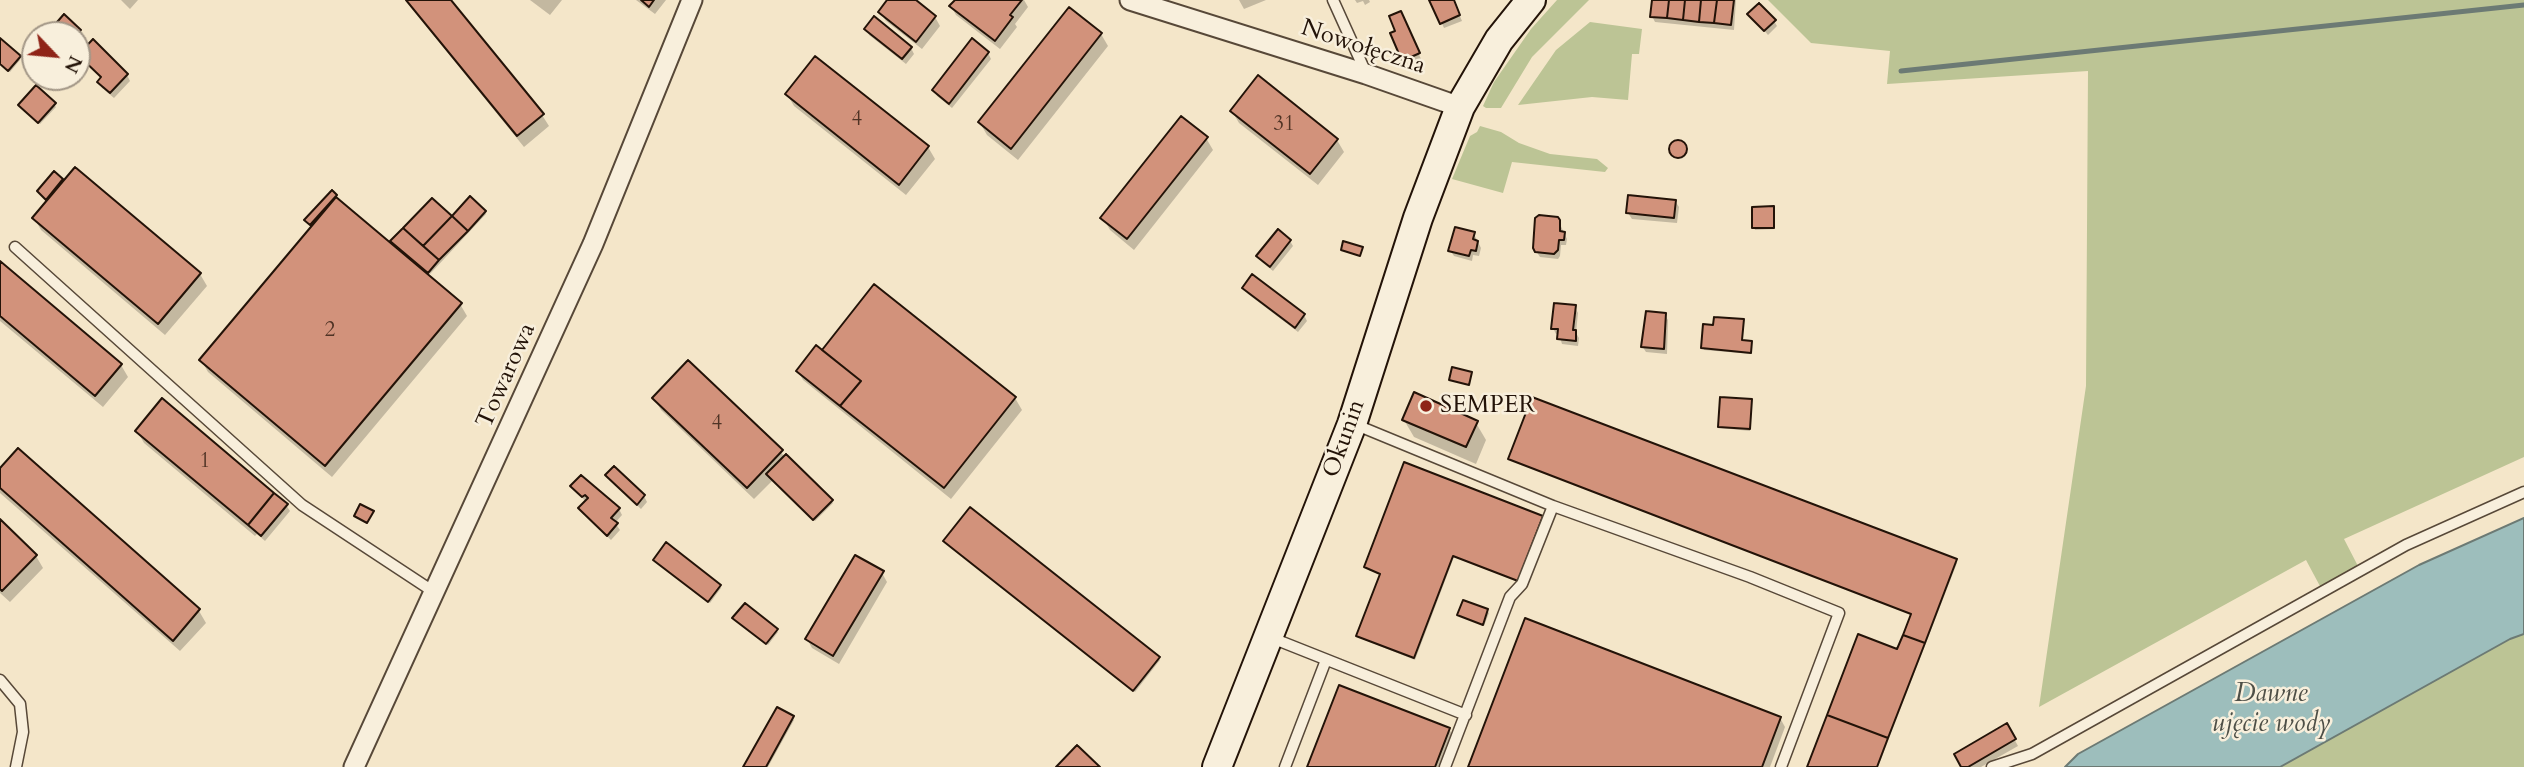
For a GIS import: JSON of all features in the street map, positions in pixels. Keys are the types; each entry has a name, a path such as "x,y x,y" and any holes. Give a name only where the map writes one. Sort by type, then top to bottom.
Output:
{"main road":[{"name":"Okunin","path":"1217,767 1352,424 1418,218 1460,107 1499,40 1531,0"}],"street":[{"name":"Towarowa","path":"354,767 593,244 692,0"},
{"name":"Nowołęczna","path":"1129,0 1366,74 1460,107"}],"lane":[{"path":"1333,0 1366,74"},
{"path":"15,247 302,505 434,592"},
{"path":"1352,424 1553,506 1750,577 1839,613 1781,767"},
{"path":"1992,767 2032,754 2406,545 2524,492"},
{"path":"1445,767 1510,597 1522,584 1553,506"},
{"path":"1268,637 1466,715"},
{"path":"1286,767 1326,660"},
{"path":"0,680 20,704 23,732 16,767"}],"green space":[{"path":"1557,0 1589,0 1532,57 1501,108 1483,106 1494,82 1531,29"},
{"path":"1768,0 2524,0 2524,457 2344,539 2359,568 2321,588 2306,560 2039,707 2086,386 2088,71 1887,84 1890,51 1811,43"},
{"path":"1590,22 1642,29 1639,54 1632,54 1628,100 1592,97 1518,105 1556,50"},
{"path":"1480,126 1501,132 1519,143 1550,154 1597,159 1608,168 1605,172 1512,162 1503,193 1452,179 1470,136 1477,132"},
{"path":"2524,634 2524,767 2280,767 2510,639"}],"water":[{"name":"Dawne ujęcie wody","path":"2524,518 2524,634 2510,639 2280,767 2065,767 2078,754 2419,565"}],"building":[{"path":"406,0 451,0 544,114 517,136"},
{"path":"641,0 654,0 649,7"},
{"path":"887,0 916,0 936,16 916,42 878,12"},
{"path":"955,0 1022,0 995,41 949,6"},
{"path":"1429,0 1454,0 1460,15 1440,24"},
{"path":"1652,0 1669,0 1667,18 1650,17"},
{"path":"1669,0 1685,0 1683,20 1667,18"},
{"path":"1685,0 1701,0 1699,22 1683,20"},
{"path":"1701,0 1717,0 1714,23 1699,22"},
{"path":"1717,0 1734,0 1731,25 1714,23"},
{"path":"1759,3 1776,20 1764,31 1747,14"},
{"path":"1069,7 1102,33 1011,149 978,122"},
{"path":"1401,11 1420,53 1402,61 1390,33 1395,31 1389,16"},
{"path":"64,14 71,21 58,21"},
{"path":"874,16 912,47 902,59 864,29"},
{"path":"0,38 21,56 8,71 0,64"},
{"path":"972,38 989,52 949,104 932,90"},
{"path":"93,39 128,74 110,93 97,82 101,77 91,67"},
{"path":"815,56 929,146 899,185 785,94"},
{"path":"1258,75 1338,139 1310,174 1230,111"},
{"path":"31,91 43,91 56,103 38,123 18,105"},
{"path":"1181,116 1208,137 1127,239 1100,218"},
{"path":"1678,140 1684,143 1687,149 1684,155 1678,158 1672,155 1669,149 1672,143"},
{"path":"75,167 201,273 158,324 32,218"},
{"path":"54,171 63,179 46,200 37,191"},
{"path":"332,190 337,195 310,225 304,220"},
{"path":"1628,195 1676,200 1674,218 1626,213"},
{"path":"470,196 486,211 468,231 452,216"},
{"path":"336,197 462,303 325,466 199,360"},
{"path":"432,198 452,216 423,246 403,228"},
{"path":"1774,206 1774,228 1752,228 1752,207"},
{"path":"1539,215 1558,217 1560,231 1565,232 1564,240 1559,240 1558,250 1554,254 1535,252 1533,248 1535,218"},
{"path":"452,216 468,231 439,260 423,246"},
{"path":"1455,227 1475,232 1473,239 1478,241 1476,251 1471,250 1469,256 1448,251"},
{"path":"403,228 439,260 428,273 390,241"},
{"path":"1278,229 1291,240 1270,267 1256,256"},
{"path":"1343,241 1363,247 1360,256 1341,250"},
{"path":"0,261 122,364 95,396 0,316"},
{"path":"1252,274 1305,314 1295,328 1242,288"},
{"path":"874,284 1016,397 944,488 840,406 861,381 822,350"},
{"path":"1554,303 1576,305 1573,330 1576,330 1576,341 1557,339 1558,329 1551,329"},
{"path":"1646,311 1666,313 1664,349 1641,347"},
{"path":"1714,317 1744,319 1742,340 1752,341 1751,353 1701,348 1703,324 1713,325"},
{"path":"816,345 861,381 840,406 796,371"},
{"path":"688,360 783,450 747,488 652,398"},
{"path":"1452,367 1472,372 1469,385 1449,380"},
{"name":"SEMPER","path":"1414,392 1478,421 1466,447 1402,420"},
{"path":"1532,397 1957,559 1925,643 1903,635 1911,614 1508,459"},
{"path":"1720,397 1752,399 1750,429 1718,427"},
{"path":"162,398 274,493 248,525 135,431"},
{"path":"18,448 200,609 173,641 0,488 0,468"},
{"path":"786,454 833,500 813,520 766,474"},
{"path":"1404,462 1543,516 1518,581 1453,556 1414,658 1356,636 1380,574 1364,567"},
{"path":"614,466 645,495 637,505 605,475"},
{"path":"581,475 620,508 611,518 618,523 607,536 578,508 588,498 585,495 582,497 570,486"},
{"path":"274,493 288,504 261,536 248,525"},
{"path":"360,504 374,511 367,523 354,516"},
{"path":"970,507 1160,657 1133,691 943,541"},
{"path":"0,519 37,555 2,591 0,589"},
{"path":"666,542 721,585 708,602 653,560"},
{"path":"855,555 884,571 833,656 805,639"},
{"path":"1463,600 1488,609 1483,625 1457,615"},
{"path":"745,603 778,629 766,644 732,618"},
{"path":"1525,618 1781,717 1762,767 1468,767"},
{"path":"1858,634 1897,649 1903,635 1925,643 1888,738 1827,715"},
{"path":"1339,685 1450,728 1435,767 1307,767"},
{"path":"777,707 794,716 766,767 743,767"},
{"path":"1827,715 1888,738 1877,767 1807,767"},
{"path":"2007,723 2016,739 1968,767 1961,767 1954,754"},
{"path":"1077,745 1100,767 1056,767"}],"waterway":[{"path":"1901,71 2524,5"}],"place":[{"name":"SEMPER","path":"1426,406"}]}
